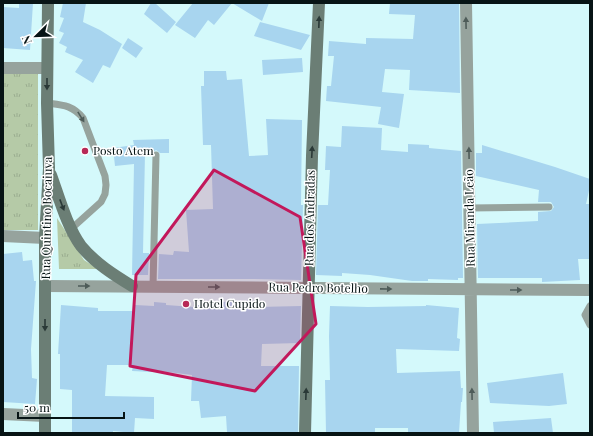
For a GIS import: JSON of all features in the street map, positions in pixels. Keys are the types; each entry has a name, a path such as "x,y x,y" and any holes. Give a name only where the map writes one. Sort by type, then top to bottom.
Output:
{"street":[{"name":"Rua Quintino Bocaiuva","path":"45,433 45,238 48,168 48,3"},
{"name":"Rua dos Andradas","path":"305,433 312,156 319,3"},
{"name":"Rua Miranda Leão","path":"466,3 473,433"},
{"path":"3,68 47,68"},
{"path":"48,168 72,229 81,246 108,271 132,286"},
{"path":"3,236 45,238"},
{"name":"Rua Pedro Botelho","path":"45,286 590,290"},
{"path":"3,414 45,416"}],"lane":[{"path":"47,103 70,106 83,118 105,176 105,189 101,202 72,229"},
{"path":"153,287 156,156"},
{"path":"470,208 550,207"},
{"path":"590,306 585,315 590,325"}],"highlighted area":[{"path":"214,170 300,217 316,324 255,391 130,366 136,275"}],"green space":[{"path":"3,69 38,69 38,230 3,230"},
{"path":"57,218 84,260 98,269 59,269"}],"building":[{"path":"19,3 33,3 30,50 3,48 3,7 19,8"},
{"path":"63,3 86,3 83,22 100,30 122,44 110,68 103,65 93,83 75,72 83,60 65,52 67,47 59,43 64,33 59,31 64,18 60,17"},
{"path":"151,3 155,3 176,22 167,33 144,14"},
{"path":"193,3 232,3 214,25 208,20 195,38 175,25"},
{"path":"232,3 269,3 262,21"},
{"path":"390,3 459,3 460,93 409,90 410,70 385,69 382,92 404,94 399,128 378,124 381,107 326,101 327,86 331,86 334,56 328,56 329,41 366,44 366,38 413,39 415,15 389,14"},
{"path":"260,22 310,35 301,50 254,36"},
{"path":"128,38 143,48 136,58 122,48"},
{"path":"302,58 303,72 263,75 262,60"},
{"path":"204,71 226,71 227,80 242,79 249,156 268,155 266,119 302,120 301,205 303,205 301,280 158,279 159,254 173,255 174,251 189,252 186,210 213,209 211,145 203,145 201,86 204,86"},
{"path":"342,126 382,128 381,150 408,152 408,144 429,145 429,148 461,151 463,278 458,278 458,280 428,279 428,281 412,281 342,273 342,276 316,275 318,205 328,205 330,170 325,170 326,146 341,147"},
{"path":"169,139 169,153 160,153 156,150 152,153 145,153 143,253 149,253 148,275 132,275 134,164 115,166 113,148 134,145 133,140"},
{"path":"482,145 590,179 586,204 590,204 590,259 578,259 580,280 542,282 542,278 478,278 477,224 538,221 538,212 551,211 554,207 551,202 538,202 539,190 476,176 476,153 482,153"},
{"path":"22,252 23,261 32,260 34,281 36,281 31,349 32,378 37,379 35,404 3,402 3,254"},
{"path":"154,302 166,303 166,305 194,307 194,305 218,306 218,302 258,302 258,307 301,306 300,343 262,344 261,366 299,366 298,433 227,432 226,416 201,418 199,401 191,401 192,375 152,370 152,372 132,371 133,365 107,365 105,396 154,397 154,419 135,418 134,433 113,431 113,433 72,433 72,390 60,389 60,354 58,354 61,305 98,308 98,311 135,311 135,305 154,306"},
{"path":"426,305 459,308 457,338 460,339 459,351 396,349 397,373 460,371 461,388 463,388 459,433 408,433 408,428 375,428 375,432 326,433 325,380 330,380 330,306 368,307"},
{"path":"563,373 567,404 549,406 490,403 487,383"},
{"path":"551,418 553,433 494,433 493,422"}],"place":[{"name":"Posto Atem","path":"85,151"},
{"name":"Hotel Cupido","path":"186,304"}]}
